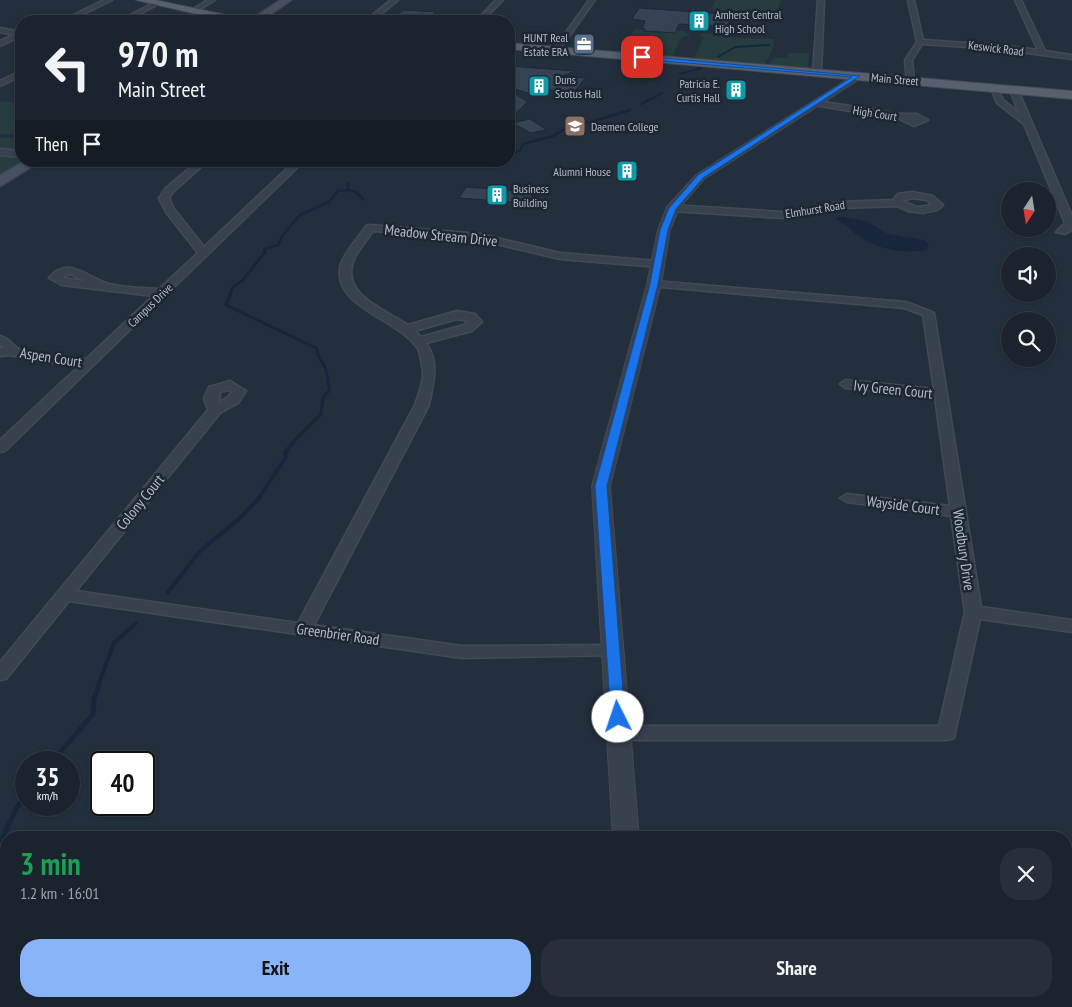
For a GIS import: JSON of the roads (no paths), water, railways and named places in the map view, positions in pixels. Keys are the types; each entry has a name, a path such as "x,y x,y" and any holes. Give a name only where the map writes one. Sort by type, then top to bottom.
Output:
{"main road":[{"path":"141,0 212,15"},
{"path":"263,15 287,0"},
{"name":"Main Street","path":"515,47 1072,95"},
{"path":"0,182 24,167"}],"street":[{"path":"77,15 109,0"},
{"path":"193,11 212,0"},
{"path":"376,15 395,0"},
{"path":"484,15 500,0"},
{"path":"555,50 592,0"},
{"path":"817,73 820,0"},
{"path":"910,81 909,54 920,42 911,0"},
{"path":"1018,0 1043,54"},
{"path":"134,15 157,3"},
{"path":"0,30 15,33"},
{"path":"0,44 15,36"},
{"name":"Keswick Road","path":"920,42 998,47 1043,54 1072,56"},
{"path":"0,84 15,76"},
{"path":"626,831 601,486 654,284 664,230 672,208 700,177 858,76"},
{"path":"993,88 998,99 1029,125"},
{"path":"1014,90 1070,223 1068,228 1061,232"},
{"name":"High Court","path":"817,103 903,117"},
{"path":"0,152 15,153"},
{"path":"197,167 169,190 164,198 169,210 204,253"},
{"name":"Campus Drive","path":"0,448 294,167"},
{"name":"Elmhurst Road","path":"672,208 783,215 840,205 899,203"},
{"name":"Meadow Stream Drive","path":"304,629 422,405 427,391 430,368 421,341 408,329 367,306 355,296 347,282 346,269 348,260 370,228 480,237 560,256 658,264"},
{"name":"Woodbury Drive","path":"619,733 947,733 973,612 928,313 916,308 654,284"},
{"path":"106,287 163,293"},
{"path":"408,329 457,315 471,316 476,322 468,328 421,341"},
{"name":"Aspen Court","path":"0,340 6,342 6,352 89,363"},
{"name":"Ivy Green Court","path":"846,384 941,394"},
{"name":"Colony Court","path":"0,674 215,410"},
{"name":"Wayside Court","path":"847,498 958,512"},
{"name":"Greenbrier Road","path":"64,595 462,652 614,651"},
{"path":"973,612 1072,626"}],"water":[{"path":"842,217 866,221 888,234 924,240 929,245 927,250 915,251 883,248 863,239 836,218"}],"waterway":[{"path":"718,57 735,47 769,45"},
{"path":"680,74 701,68"},
{"path":"641,104 662,93"},
{"path":"515,153 520,150 523,144 553,136 573,124 591,122 630,110"},
{"path":"348,183 348,190"},
{"path":"264,253 264,249 278,245 283,235 300,215 329,202 338,191 348,190"},
{"path":"348,190 356,192 363,199"},
{"path":"265,252 243,280 233,287 226,305 316,348 326,370 330,390 323,397 321,414 295,440"},
{"path":"168,592 200,551 240,518 259,498 286,457 285,453 295,440"},
{"path":"98,686 114,643 136,623"},
{"path":"61,751 93,714 94,699 99,685"},
{"path":"6,831 15,811"}],"place":[{"name":"Amherst Central High School","path":"699,21"},
{"name":"HUNT Real Estate ERA","path":"584,44"},
{"name":"Duns Scotus Hall","path":"539,86"},
{"name":"Patricia E. Curtis Hall","path":"736,90"},
{"name":"Daemen College","path":"575,126"},
{"name":"Alumni House","path":"627,171"},
{"name":"Business Building","path":"497,195"}]}
